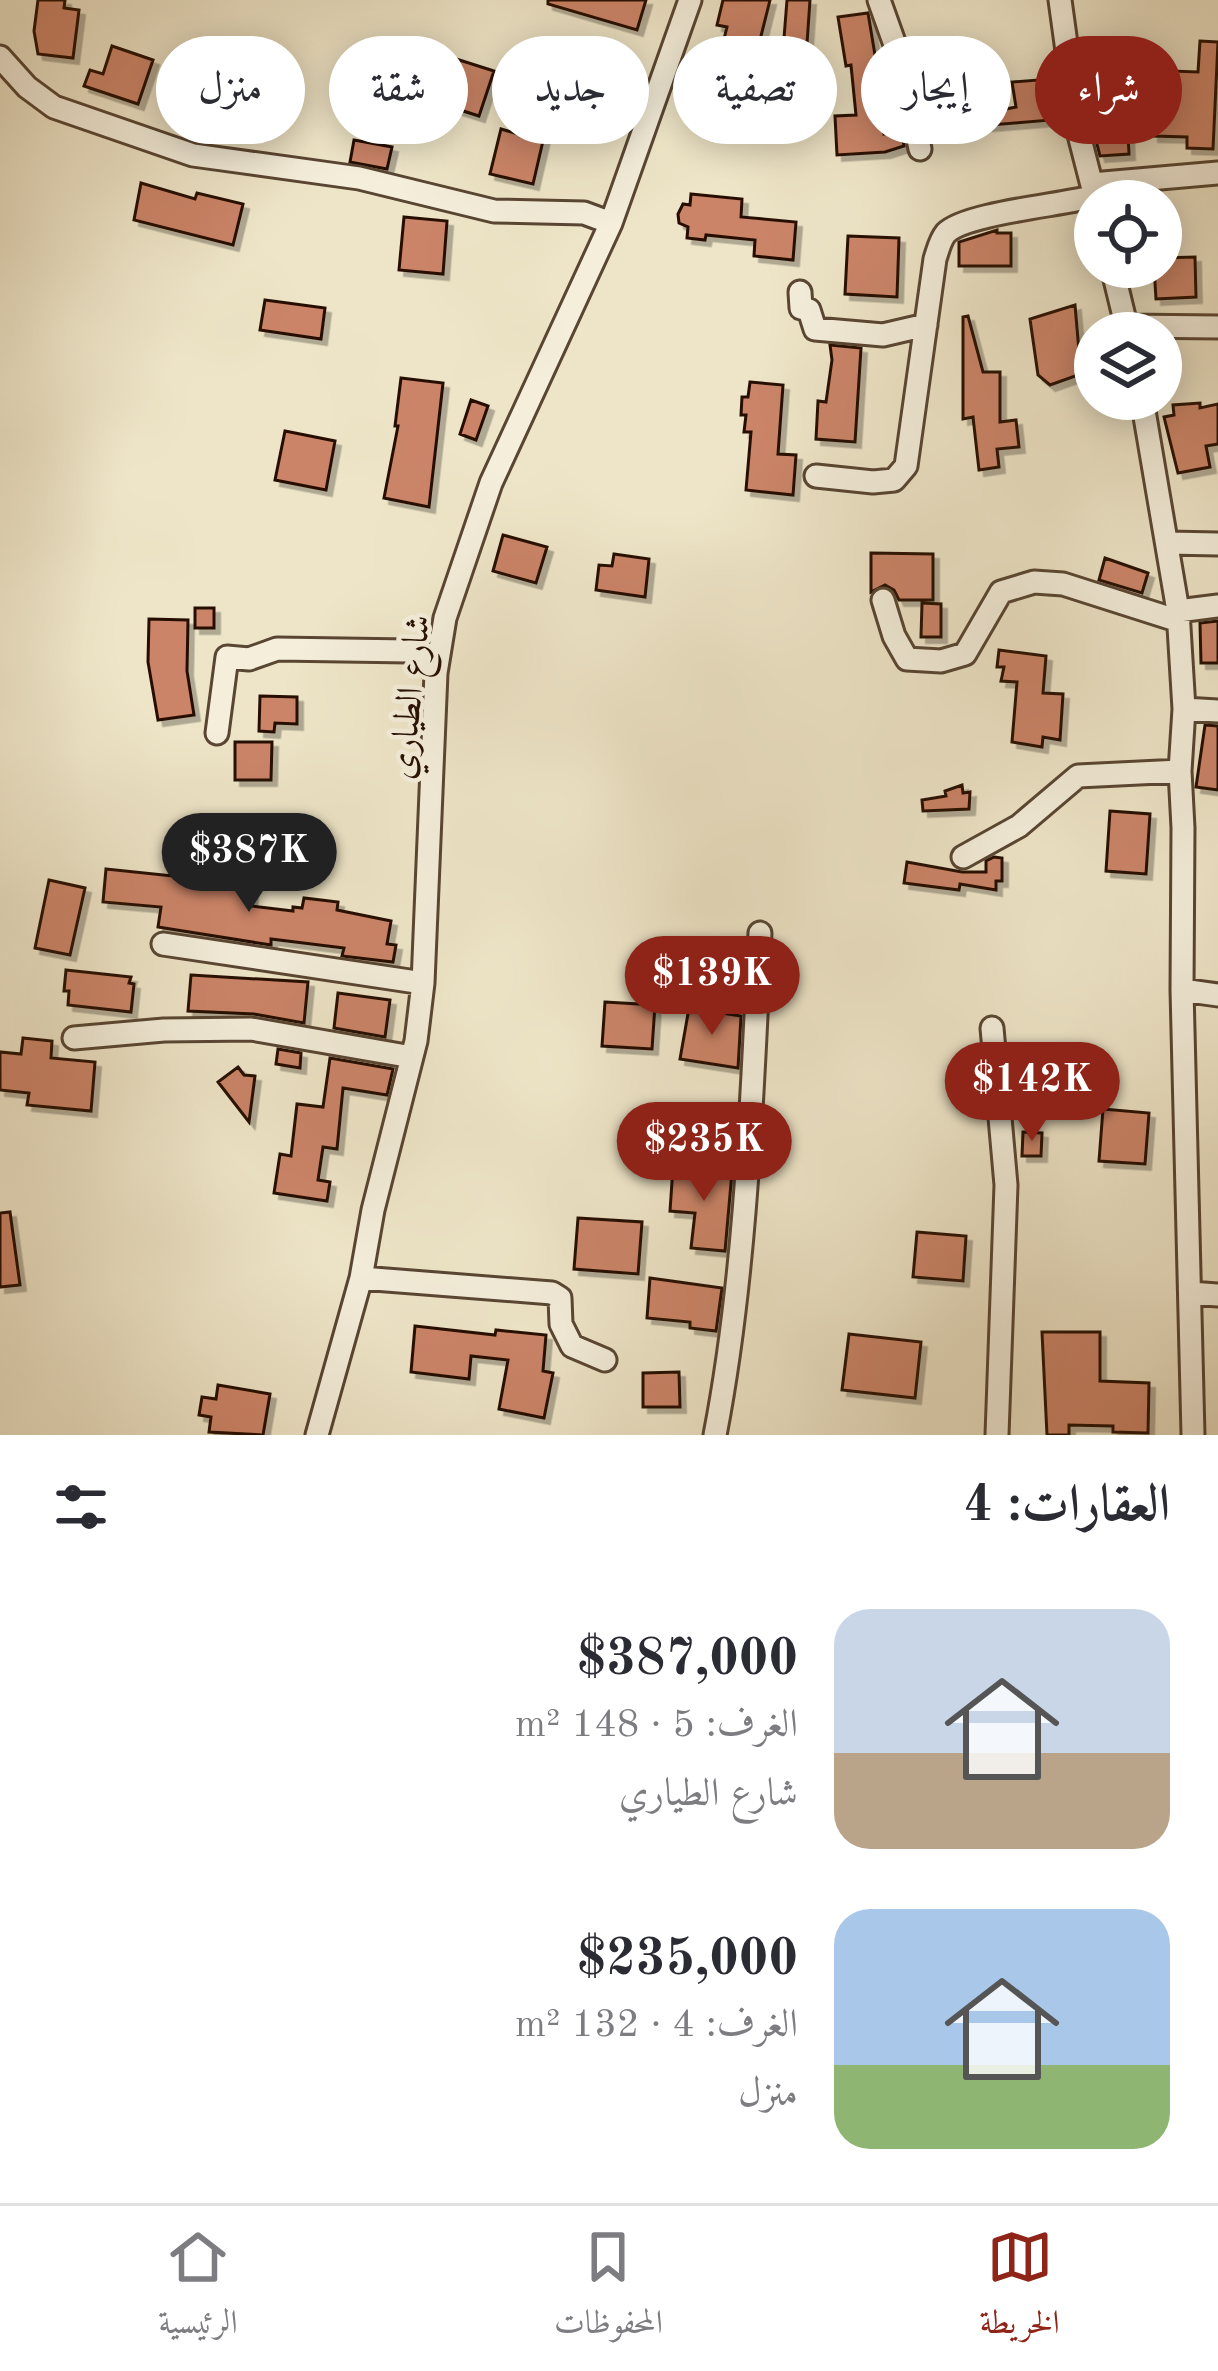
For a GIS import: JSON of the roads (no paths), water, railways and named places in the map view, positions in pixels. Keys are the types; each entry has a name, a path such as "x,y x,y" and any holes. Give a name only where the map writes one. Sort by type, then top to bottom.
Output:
{"street":[{"name":"شارع الطياري","path":"317,1435 361,1278 412,1057 423,983 436,673 446,618 491,483 610,223 690,0"},
{"path":"879,0 904,70 920,149"},
{"path":"1060,0 1078,131 1090,180"},
{"path":"0,57 27,87 54,106 156,145 226,163 359,178 494,212 584,213 610,223"},
{"path":"1173,180 1218,172"},
{"path":"816,476 873,482 902,474 935,259 943,236 981,217 1074,198"},
{"path":"800,292 801,308 809,310 815,329 883,335 926,325"},
{"path":"1182,328 1218,327"},
{"path":"1146,420 1179,616 1184,709 1182,990 1193,1435"},
{"path":"1168,542 1218,544"},
{"path":"883,600 894,637 908,659 941,661 965,654 1001,592 1034,582 1063,584 1179,616 1218,606"},
{"path":"217,734 227,657 249,659 277,649 409,651 436,673"},
{"path":"1184,709 1218,711"},
{"path":"964,856 1019,826 1078,776 1180,771"},
{"path":"715,1435 726,1378 736,1268 760,933"},
{"path":"163,944 423,983"},
{"path":"1182,990 1218,995"},
{"path":"992,1028 1006,1185 997,1435"},
{"path":"74,1038 250,1029 412,1057"},
{"path":"361,1278 552,1293 560,1298 561,1324 572,1346 604,1360"},
{"path":"1190,1293 1218,1295"}]}
